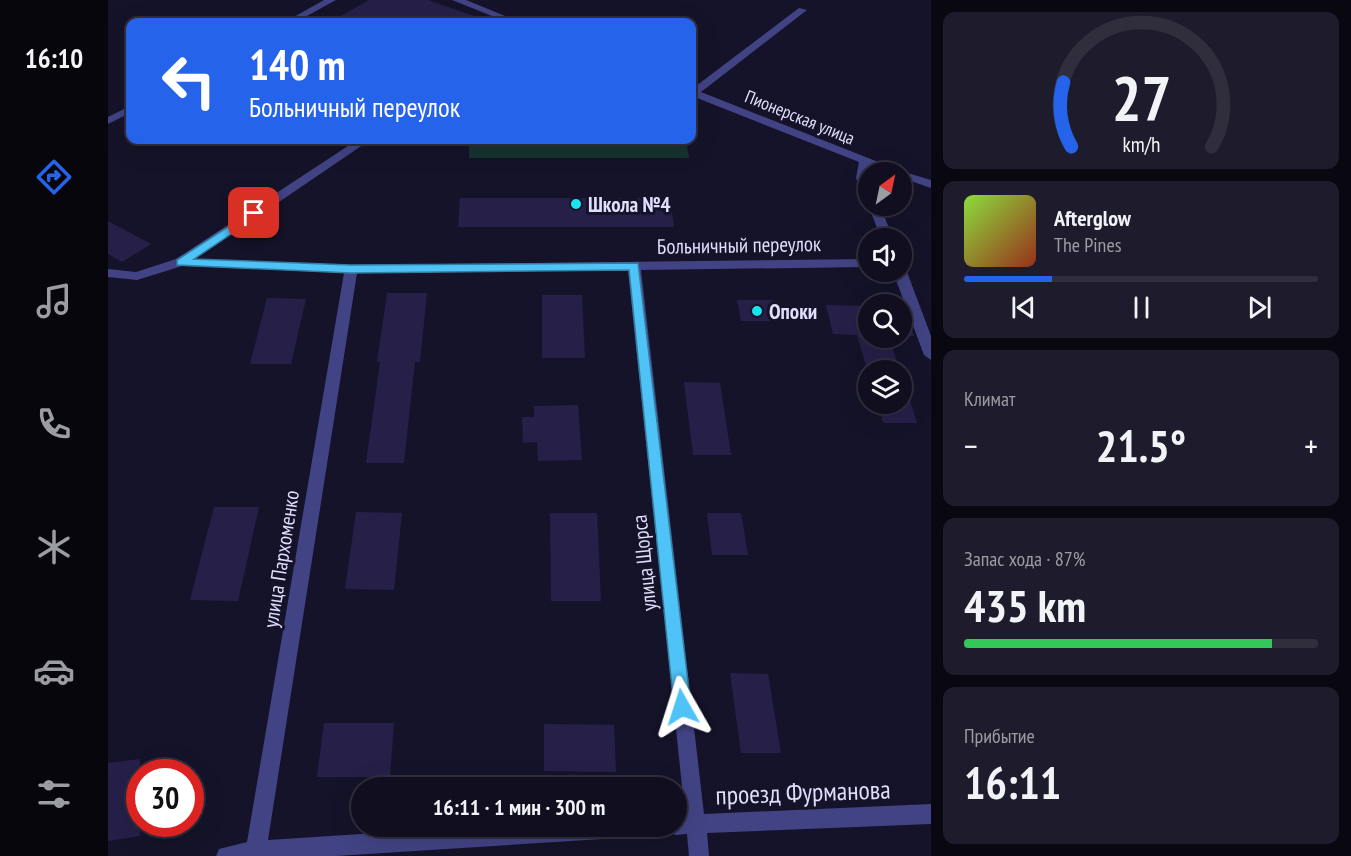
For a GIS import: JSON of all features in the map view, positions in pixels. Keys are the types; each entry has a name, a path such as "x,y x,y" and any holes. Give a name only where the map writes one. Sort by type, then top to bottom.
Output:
{"street":[{"path":"297,18 331,0"},
{"path":"457,0 504,18"},
{"path":"696,89 802,10"},
{"name":"Пионерская улица","path":"696,94 865,162"},
{"path":"108,121 126,111"},
{"path":"181,262 358,144"},
{"path":"912,177 931,184"},
{"name":"Больничный переулок","path":"108,273 137,276 181,262 351,269 858,263"},
{"name":"улица Щорса","path":"634,266 682,777"},
{"name":"улица Пархоменко","path":"255,853 351,269"},
{"path":"904,282 931,355"},
{"name":"проезд Фурманова","path":"687,824 931,814"},
{"name":"улица Щорса","path":"687,826 699,856"},
{"path":"226,856 488,837"}],"green space":[{"path":"469,144 687,144 689,158 469,158"}],"building":[{"path":"369,0 428,0 480,18 337,18"},
{"path":"460,198 670,198 674,227 458,227"},
{"path":"108,221 151,244 122,262 108,254"},
{"path":"387,293 427,293 420,362 415,362 404,463 366,463 380,362 377,362"},
{"path":"542,295 582,295 585,358 542,358"},
{"path":"267,298 306,299 291,364 250,364"},
{"name":"Опоки","path":"737,300 773,300 778,321 741,321"},
{"path":"826,305 858,306 858,338 857,335 833,334"},
{"path":"861,348 892,348 897,360 864,360"},
{"path":"684,382 720,383 731,455 693,455"},
{"path":"578,405 582,460 538,461 537,442 523,443 522,417 534,417 534,406"},
{"path":"912,407 917,423 883,423 881,414 912,414"},
{"path":"214,507 259,507 238,601 190,600"},
{"path":"356,512 402,513 394,590 345,589"},
{"path":"550,513 597,513 601,601 551,601"},
{"path":"707,513 741,513 748,555 712,555"},
{"path":"730,673 768,674 781,753 741,753"},
{"path":"324,723 394,723 390,777 317,777"},
{"path":"544,724 614,725 616,772 544,771"},
{"path":"126,761 126,837 134,837 108,841 108,763"}],"place":[{"name":"Школа №4","path":"576,204"},
{"name":"Опоки","path":"757,311"}],"route":[{"path":"254,213 181,262 351,269 634,266 682,707"}]}
